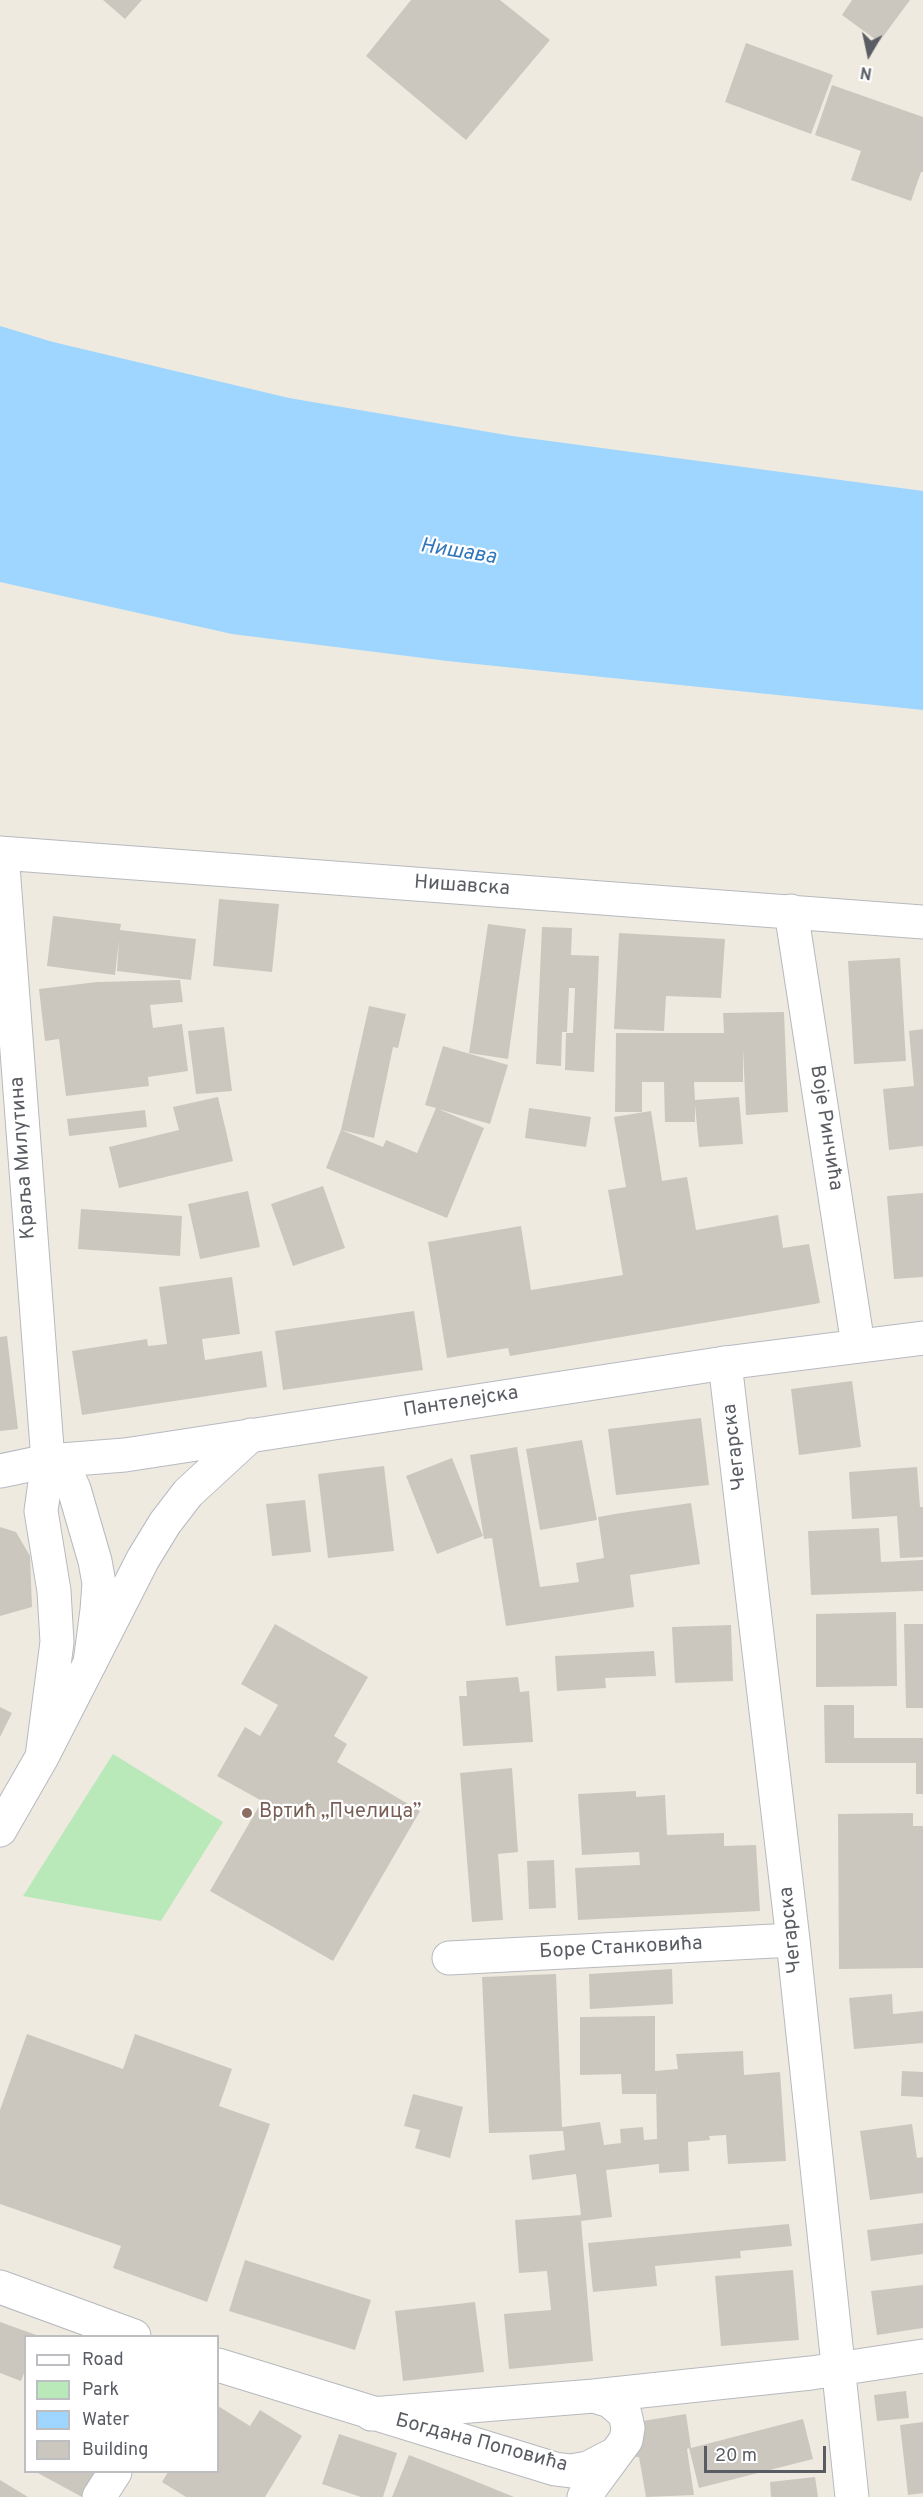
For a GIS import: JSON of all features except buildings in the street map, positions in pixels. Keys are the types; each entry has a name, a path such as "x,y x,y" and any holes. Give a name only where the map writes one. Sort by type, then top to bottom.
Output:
{"street":[{"name":"Нишавска","path":"1,853 923,922"},
{"name":"Краља Милутина","path":"1,853 48,1461 40,1511 55,1600 57,1642 42,1757"},
{"name":"Воје Ринчића","path":"791,911 858,1345"},
{"name":"Пантелејска","path":"0,1471 48,1461 125,1455 725,1363 923,1338"},
{"name":"Чегарска","path":"725,1363 793,1940 852,2497"},
{"path":"0,1830 42,1757 144,1559 165,1523 188,1493 251,1435"},
{"path":"48,1461 68,1476 95,1561 99,1583 90,1663"},
{"name":"Боре Станковића","path":"448,1958 793,1940"},
{"path":"0,2287 129,2335"},
{"name":"Богдана Поповића","path":"371,2414 594,2396 838,2369 923,2356"},
{"name":"Богдана Поповића","path":"219,2366 555,2469 571,2471 588,2468 615,2454"},
{"path":"584,2497 626,2440 628,2428 625,2414 610,2401 594,2396"},
{"path":"99,2497 114,2473"}],"green space":[{"path":"113,1754 223,1822 161,1921 23,1896"}],"water":[{"name":"Нишава","path":"0,326 53,342 289,398 512,436 923,491 923,710 447,661 232,634 0,582"}],"place":[{"name":"Вртић „Пчелица”","path":"247,1813"}]}
